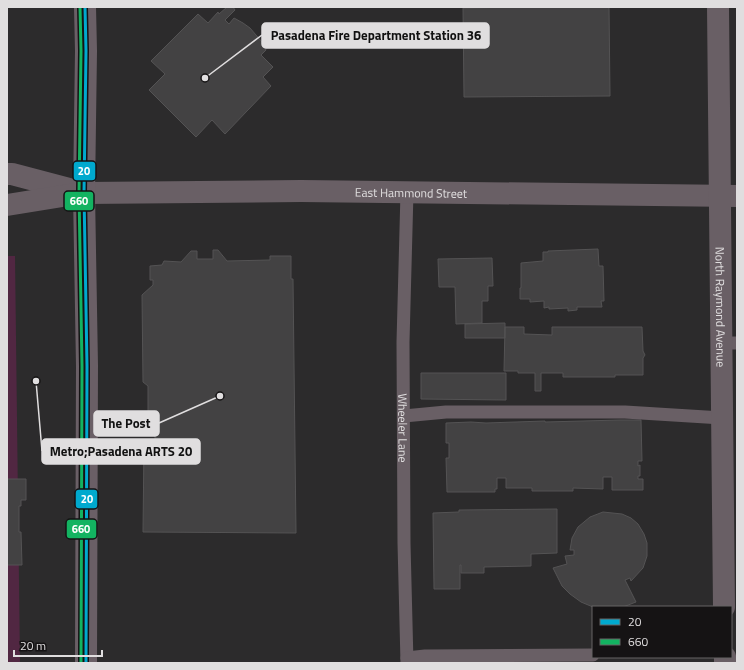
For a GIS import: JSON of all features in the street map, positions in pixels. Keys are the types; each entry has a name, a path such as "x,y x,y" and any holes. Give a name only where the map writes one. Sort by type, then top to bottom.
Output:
{"main road":[{"path":"85,7 86,51 84,193 87,366 86,663"}],"street":[{"name":"North Raymond Avenue","path":"718,7 728,196 729,343 722,418 724,606"},
{"path":"7,174 84,193"},
{"name":"East Hammond Street","path":"84,193 301,191 728,196"},
{"path":"7,205 84,193"}],"lane":[{"name":"Wheeler Lane","path":"406,192 403,342 404,542 407,660"},
{"path":"404,416 446,412 625,412 722,418"},
{"path":"407,660 425,656 592,655"}],"shaded area":[{"path":"7,256 15,256 20,663 7,663"}],"building":[{"path":"227,7 233,7 235,10 225,20 229,24 234,18 250,28 262,42 266,50 261,55 273,67 263,77 271,86 225,134 212,120 196,137 149,90 165,74 151,61 198,14 208,23 218,12 219,14"},
{"path":"609,7 610,96 464,97 463,8"},
{"path":"598,249 599,266 603,266 604,301 601,301 602,307 577,307 577,310 568,311 568,308 544,308 544,301 530,302 530,299 520,299 521,263 543,261 543,252 548,251"},
{"path":"213,250 218,250 227,261 270,260 270,256 291,256 291,279 293,279 296,533 143,532 144,443 155,441 155,420 148,420 148,386 143,382 142,295 153,285 153,280 150,280 150,266 162,265 164,261 181,262 191,251 197,251 197,259 213,259"},
{"path":"492,258 493,286 488,286 488,301 482,301 482,323 456,324 455,287 439,287 438,259"},
{"path":"505,323 505,338 465,338 465,324"},
{"path":"505,327 524,327 524,334 552,335 552,327 642,327 643,351 645,355 643,358 643,375 615,375 615,377 563,377 563,373 541,373 541,391 535,391 535,373 504,371"},
{"path":"421,373 506,373 506,400 421,399"},
{"path":"641,420 642,461 638,461 638,466 640,465 640,476 638,476 638,479 643,479 643,490 612,490 612,477 603,477 603,489 573,488 573,491 532,491 532,488 506,488 506,478 497,478 497,489 495,489 495,492 447,492 446,458 449,458 449,443 446,443 446,423"},
{"path":"7,479 26,479 26,500 21,500 21,506 19,506 19,532 21,532 22,565 7,565"},
{"path":"557,509 557,553 531,554 531,566 484,567 484,573 461,573 460,565 460,589 434,589 433,513 459,512 459,510"},
{"path":"603,512 622,514 631,518 638,524 644,534 647,543 647,556 643,568 631,581 630,578 625,580 636,602 626,606 592,607 581,602 562,586 553,568 567,564 565,556 574,555 574,550 570,550 572,538 578,527 590,517"}],"transit line":[{"name":"660","path":"80,7 81,51 79,193 82,366 81,663"},
{"name":"20","path":"85,7 86,51 84,193 87,366 86,663"}],"place":[{"name":"Pasadena Fire Department Station 36","path":"205,78"},
{"name":"Metro;Pasadena ARTS 20","path":"36,381"},
{"name":"The Post","path":"220,396"}]}
